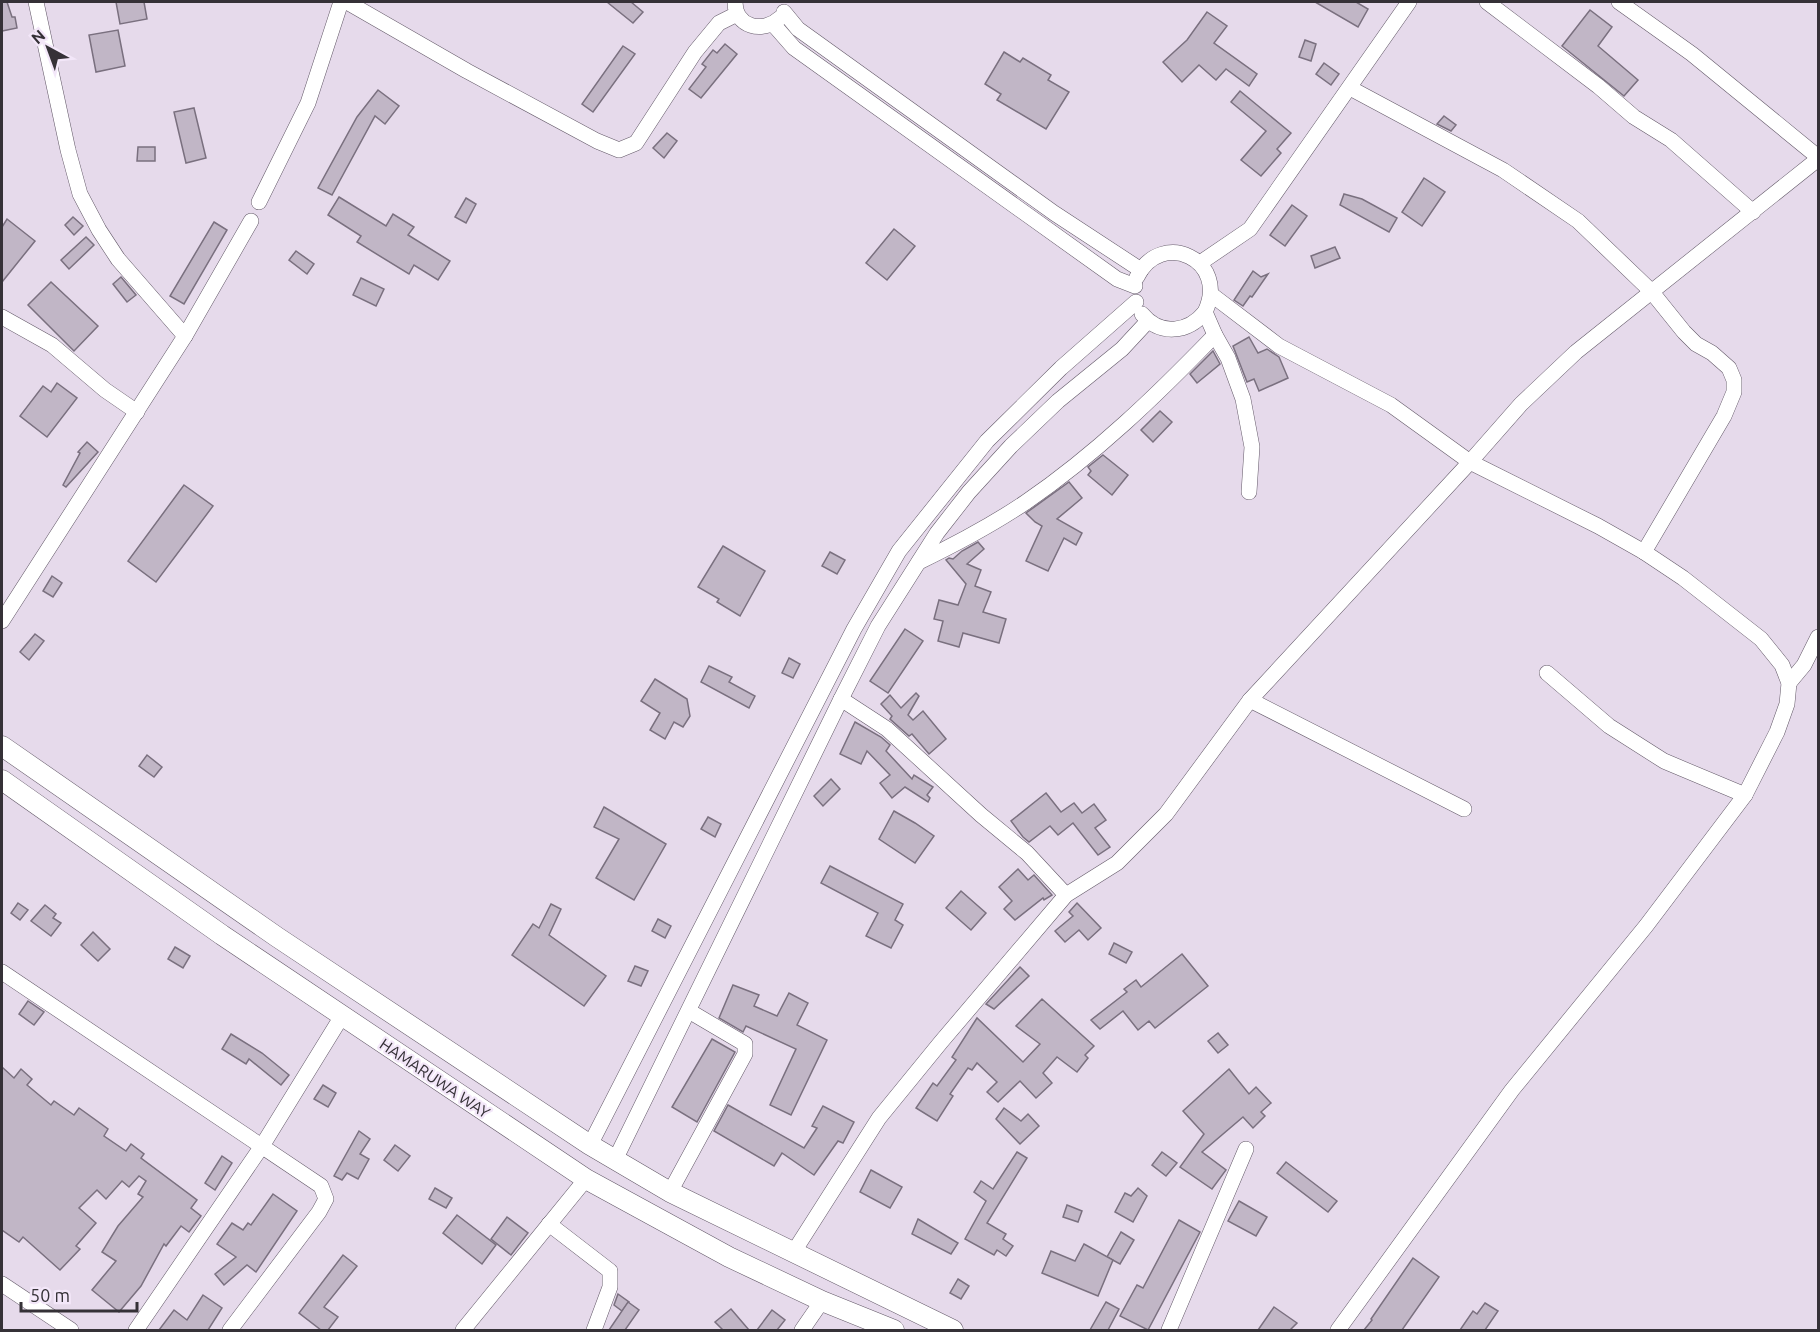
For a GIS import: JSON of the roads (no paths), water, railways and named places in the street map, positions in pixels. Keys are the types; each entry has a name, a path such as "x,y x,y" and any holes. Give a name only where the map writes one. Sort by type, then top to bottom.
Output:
{"main road":[{"path":"2,746 277,937 590,1145 670,1192 953,1330"},
{"name":"HAMARUWA WAY","path":"3,784 222,935 585,1179 729,1257 822,1301 894,1330"}],"street":[{"path":"36,2 68,150 80,194 118,259 185,336"},
{"path":"259,202 308,103 341,2"},
{"path":"347,2 467,71 597,141 619,150 636,143 695,52 719,23 736,8 748,25 765,27 773,24 784,7 798,30 1054,213 1141,270"},
{"path":"1200,263 1250,229 1409,2"},
{"path":"1487,2 1598,86 1634,117 1671,140 1753,212"},
{"path":"794,1253 879,1118 1066,895 1117,863 1166,814 1250,700 1529,397 1576,352 1818,158 1692,54 1619,2"},
{"path":"773,24 794,48 1117,279 1135,286"},
{"path":"1350,88 1503,170 1578,221 1651,291 1696,344 1712,353 1729,368 1734,380 1734,392 1724,416 1644,552"},
{"path":"2,621 185,336 251,221"},
{"path":"1169,253 1186,255 1200,263 1209,278 1212,295 1205,312 1192,325 1183,328 1164,329 1148,321 1136,303 1135,286 1141,270 1153,258 1169,253"},
{"path":"1212,295 1279,346 1391,405 1470,462 1598,526 1644,552 1683,578 1761,639 1782,665 1789,683 1787,704 1745,795 1646,926 1512,1090 1338,1330"},
{"path":"590,1145 854,629 900,551 987,441 1061,368 1136,303"},
{"path":"1205,312 1228,358 1243,399 1252,447 1249,492"},
{"path":"2,317 52,345 105,390 137,412"},
{"path":"615,1160 878,626 937,533 1011,446 1058,401 1122,349 1148,321"},
{"path":"919,562 969,537 1027,501 1135,414 1161,391 1215,335"},
{"path":"1789,683 1804,664 1818,637"},
{"path":"1547,673 1610,726 1664,761 1745,795"},
{"path":"841,699 887,729 981,815 1027,853 1066,895"},
{"path":"1250,700 1464,809"},
{"path":"2,972 321,1186 326,1199 319,1212 230,1330"},
{"path":"670,1192 746,1054 745,1044 689,1011"},
{"path":"136,1330 262,1146 342,1016"},
{"path":"1169,1330 1246,1149"},
{"path":"463,1330 585,1179"},
{"path":"549,1224 610,1271 610,1287 594,1330"},
{"path":"2,1284 71,1330"},
{"path":"802,1330 822,1301"}]}
